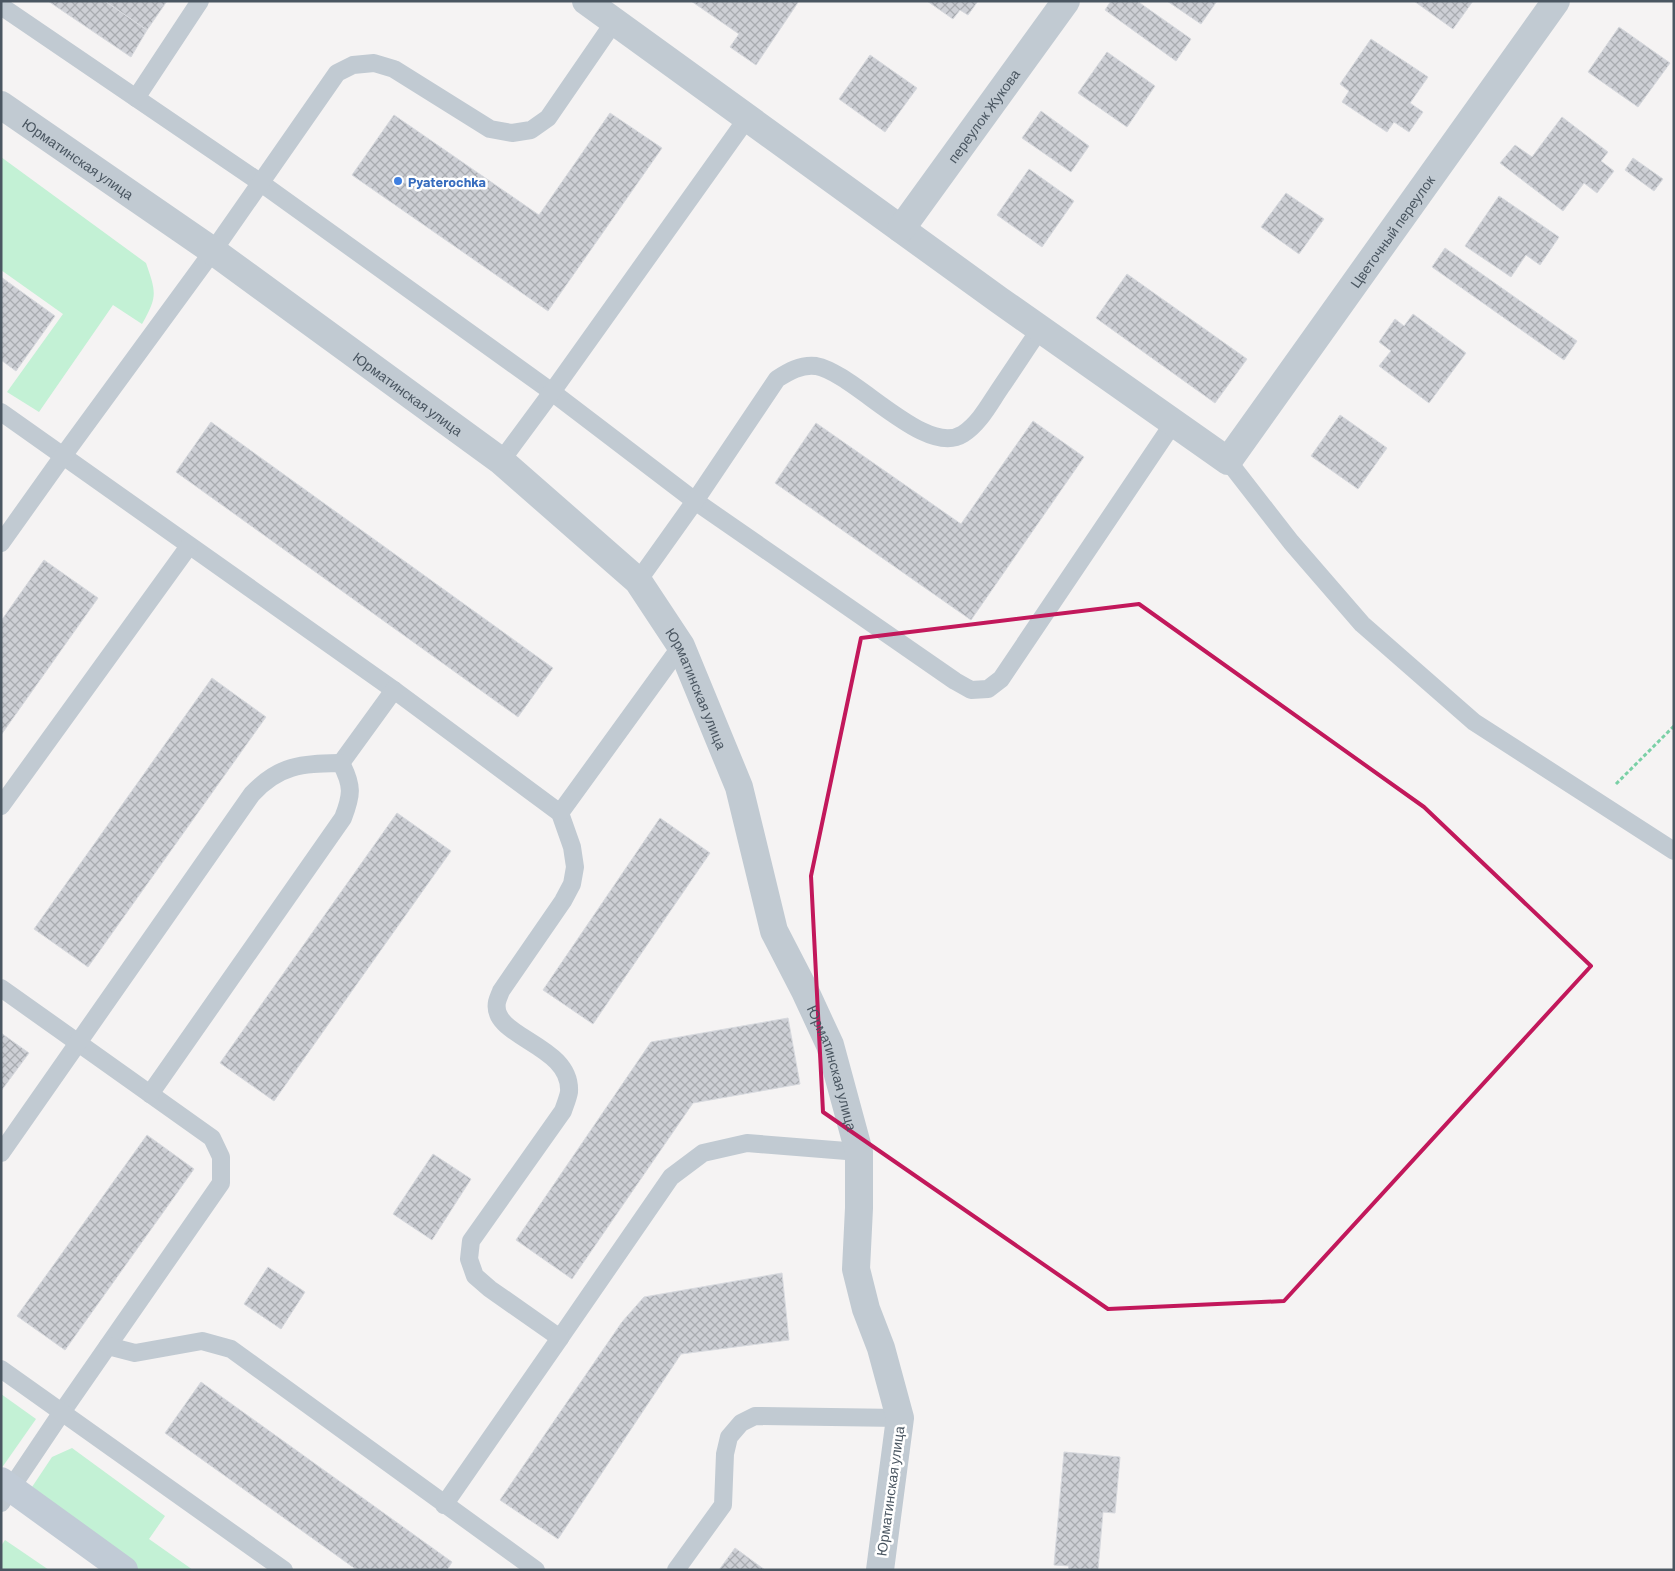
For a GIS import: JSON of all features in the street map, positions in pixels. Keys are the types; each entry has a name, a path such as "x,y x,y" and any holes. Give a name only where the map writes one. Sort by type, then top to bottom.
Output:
{"street":[{"path":"586,1 1040,329 1228,461"},
{"name":"переулок Жукова","path":"901,229 1066,1"},
{"name":"Цветочный переулок","path":"1228,461 1556,1"},
{"name":"Юрматинская улица","path":"1,105 213,251 501,461 638,580 681,646 739,787 774,931 805,990 830,1044 859,1152 856,1269 866,1309 881,1348 900,1418 880,1570"},
{"path":"4,1491 124,1570"}],"lane":[{"path":"136,98 200,1"},
{"path":"1,6 261,183 552,392 695,501 970,690 988,689 1001,679 1174,422"},
{"path":"1,543 213,251 337,73 353,65 374,63 394,69 490,129 512,133 531,130 548,118 614,22"},
{"path":"501,461 748,117"},
{"path":"638,580 695,501 777,379 794,369 814,366 834,373 921,432 940,439 947,438 961,435 978,422 1040,329"},
{"path":"1,412 394,690 560,813 572,847 574,867 572,884 563,901 501,991 497,1003 499,1016 507,1027 556,1059 566,1075 569,1092 563,1111 471,1241 469,1260 475,1276 490,1289 560,1338"},
{"path":"1228,461 1291,542 1362,624 1474,722 1674,851"},
{"path":"1,806 189,546"},
{"path":"560,813 681,646"},
{"path":"342,763 394,690"},
{"path":"1,1153 80,1043 252,794 265,781 285,769 312,764 342,763"},
{"path":"150,1094 343,818 350,801 350,780 342,763"},
{"path":"1,988 212,1138 221,1157 221,1182 62,1412 4,1491"},
{"path":"444,1504 671,1177 702,1153 747,1143 859,1152"},
{"path":"108,1346 135,1353 202,1341 231,1350 444,1504 517,1564 536,1570"},
{"path":"1,1369 284,1570"},
{"path":"676,1570 723,1505 725,1454 729,1437 741,1423 755,1416 900,1418"}],"path":[{"path":"1598,802 1674,726"}],"highlighted area":[{"path":"1139,604 1424,807 1591,966 1284,1301 1108,1309 823,1112 811,876 861,638"}],"green space":[{"path":"1,157 146,263 154,294 151,307 142,324 113,305 39,412 7,392 63,314 1,270"},
{"path":"1,1394 36,1419 1,1469"},
{"path":"72,1448 165,1516 149,1539 193,1570 129,1570 26,1496 52,1457"},
{"path":"5,1540 49,1570 1,1570 1,1546"}],"building":[{"path":"48,1 105,1 147,30 131,57"},
{"path":"105,1 167,1 147,30"},
{"path":"691,1 799,1 756,65 730,47 739,34"},
{"path":"927,1 978,1 968,15 960,10 953,19"},
{"path":"1111,1 1137,1 1191,39 1176,61 1105,10"},
{"path":"1167,1 1217,1 1201,24"},
{"path":"1414,1 1473,1 1453,29"},
{"path":"1619,27 1670,63 1638,107 1588,72"},
{"path":"1371,39 1428,77 1410,103 1423,112 1409,132 1394,122 1387,132 1342,102 1349,91 1340,84"},
{"path":"1107,52 1155,86 1127,127 1078,93"},
{"path":"870,55 917,88 885,132 839,99"},
{"path":"1041,111 1089,146 1071,172 1022,138"},
{"path":"610,113 662,148 548,311 352,175 394,115 539,215"},
{"path":"1562,117 1608,152 1601,161 1614,171 1597,193 1584,183 1563,211 1500,163 1515,145 1532,157"},
{"path":"1633,158 1663,179 1654,191 1625,170"},
{"path":"1029,169 1074,201 1042,247 997,215"},
{"path":"1286,193 1324,219 1299,254 1261,227"},
{"path":"1499,196 1559,237 1540,265 1526,255 1511,277 1465,246"},
{"path":"1445,248 1577,341 1564,360 1432,267"},
{"path":"1127,274 1247,359 1215,403 1096,318"},
{"path":"1,277 55,316 16,371 1,360"},
{"path":"1413,314 1466,353 1429,403 1379,366 1391,351 1379,342 1395,319 1404,326"},
{"path":"1340,415 1387,448 1358,489 1311,456"},
{"path":"1033,421 1084,457 971,620 775,483 816,423 961,524"},
{"path":"211,422 553,668 518,717 176,472"},
{"path":"44,560 98,598 1,735 1,621"},
{"path":"212,678 266,717 88,967 34,929"},
{"path":"397,813 451,851 274,1101 220,1063"},
{"path":"660,818 710,853 593,1024 543,990"},
{"path":"788,1018 800,1084 693,1103 572,1279 516,1240 651,1042"},
{"path":"1,1033 29,1053 1,1091"},
{"path":"147,1135 194,1169 65,1350 17,1316"},
{"path":"433,1154 471,1179 432,1240 393,1214"},
{"path":"268,1267 305,1292 281,1329 244,1304"},
{"path":"782,1273 789,1340 681,1354 558,1539 500,1500 622,1322 644,1297"},
{"path":"201,1382 452,1562 447,1570 357,1570 165,1433"},
{"path":"1064,1452 1120,1457 1115,1513 1103,1512 1098,1570 1068,1570 1069,1566 1054,1565"},
{"path":"735,1548 765,1570 719,1570"}],"place":[{"name":"Pyaterochka","path":"398,181"}]}
